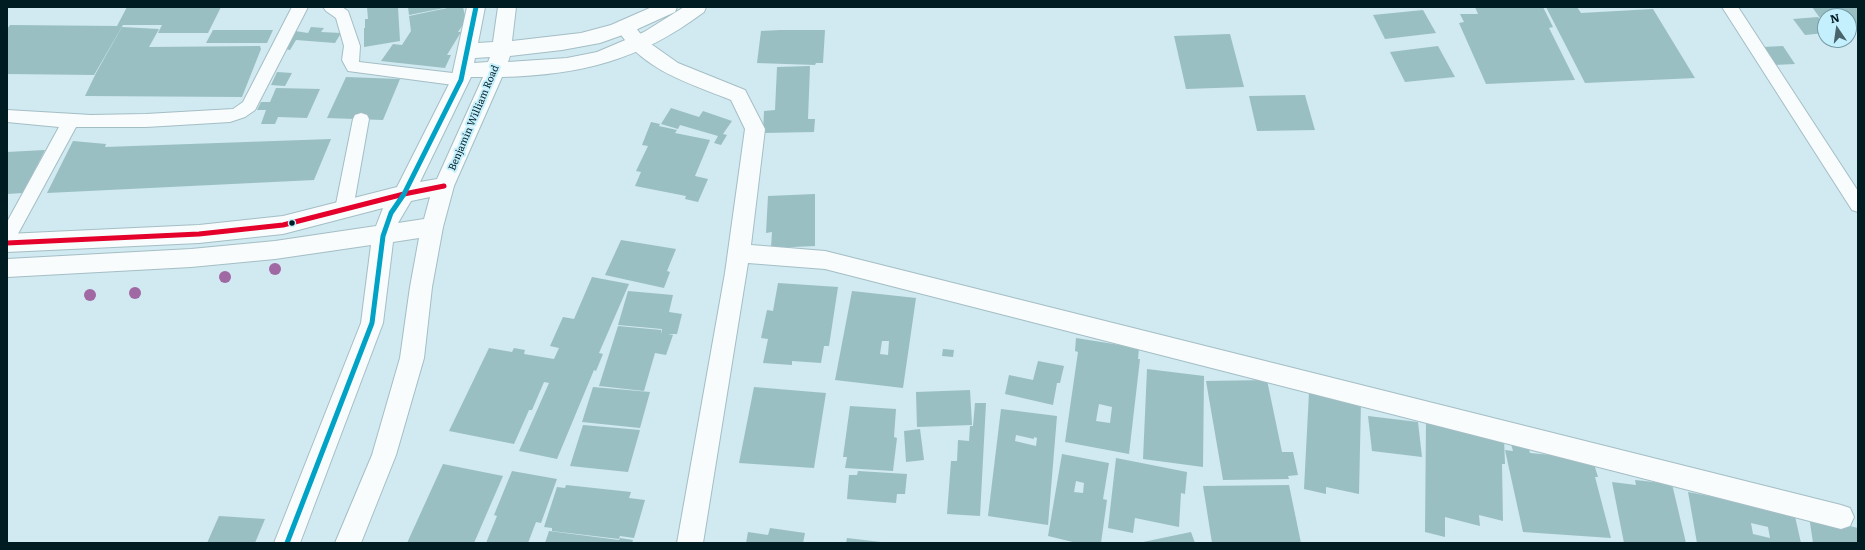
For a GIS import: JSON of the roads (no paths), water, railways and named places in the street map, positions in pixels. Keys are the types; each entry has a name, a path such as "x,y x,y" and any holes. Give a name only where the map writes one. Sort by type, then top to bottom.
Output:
{"main road":[{"path":"287,543 372,323 383,236 391,213 404,194 462,75 476,7"},
{"name":"Benjamin William Road","path":"348,543 384,455 412,358 420,287 432,227 444,186 496,70 502,48 507,7"},
{"path":"467,51 558,44 580,40 625,27 668,7"},
{"path":"462,75 496,70 549,67 599,58 636,44 685,17 698,7"},
{"path":"625,27 636,44 671,68 738,95 755,129 738,253 690,543"},
{"path":"7,243 214,232 282,225 404,194 444,186"},
{"path":"7,268 191,258 275,250 383,236 432,227"},
{"path":"738,253 825,260 1842,517"}],"lane":[{"path":"7,116 44,121 71,121 222,117 240,113 249,106 300,7"},
{"path":"331,7 343,15 352,46 350,60 354,67 375,74 462,75"},
{"path":"1730,7 1858,205"},
{"path":"344,209 361,119"},
{"path":"7,238 71,121"}]}
